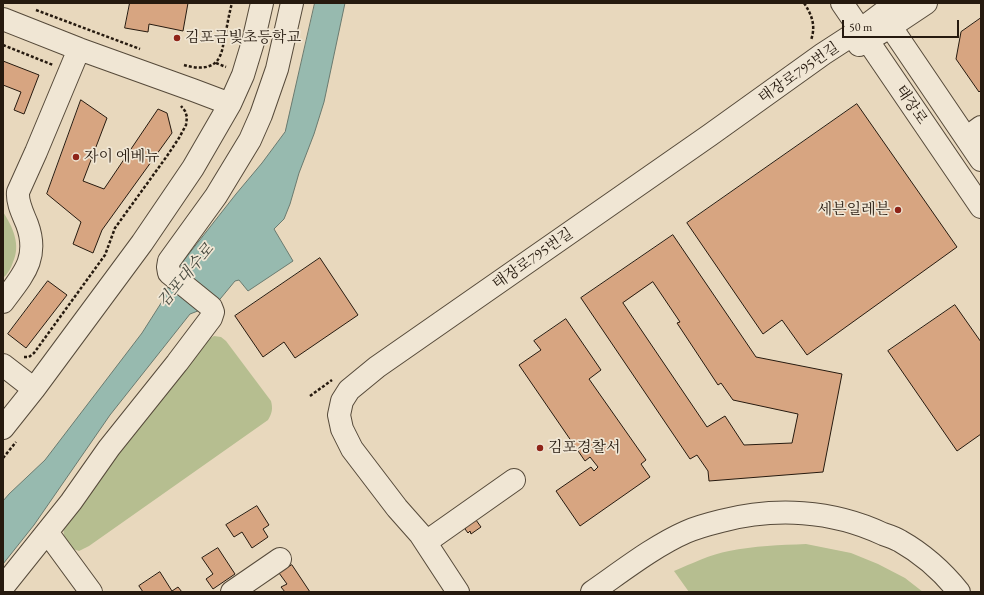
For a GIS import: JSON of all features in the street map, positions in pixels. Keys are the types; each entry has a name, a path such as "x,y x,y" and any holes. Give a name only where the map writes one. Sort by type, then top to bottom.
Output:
{"street":[{"path":"3,428 34,389 137,249 193,168 230,104 248,59 262,3"},
{"path":"3,587 71,502 109,448 211,318 213,312 211,308 170,274 168,267 169,261 216,196 250,140 261,115 277,69 292,3"},
{"name":"태장로","path":"842,3 981,207"},
{"name":"태장로795번길","path":"458,592 423,538 405,501 362,440 355,424 353,413 355,401 362,392 383,375 762,114 864,35 885,11 926,3"},
{"name":"태장로","path":"885,11 973,132 981,160"},
{"path":"3,19 79,49 230,104"},
{"path":"3,302 30,262 31,241 17,198 18,192 79,49"},
{"path":"12,361 34,389"},
{"path":"423,538 511,476"},
{"path":"592,592 657,548 685,532 735,517 772,512 809,513 867,526 900,541 927,559 959,592"},
{"path":"47,532 91,592"},
{"path":"232,592 280,559"}],"path":[{"path":"183,65 201,68 209,67 216,63 220,57 232,3"},
{"path":"31,8 140,49"},
{"path":"12,361 29,357 34,353 105,255 115,228 167,156 186,125 187,117 181,106"}],"green space":[{"path":"3,212 13,230 16,249 15,256 8,273 3,278"},
{"path":"214,336 221,337 226,341 271,401 272,411 268,420 89,546 79,551 73,549 64,535 65,524 200,348"},
{"path":"806,544 851,553 878,564 905,578 923,592 689,592 674,571 722,552 777,545"}],"water":[{"name":"김포대수로","path":"315,3 345,3 324,102 314,134 284,219 274,229 293,261 248,291 239,280 235,281 216,304 190,314 110,415 34,525 3,564 3,501 45,460 142,333 163,300 173,274 285,132"}],"building":[{"path":"130,3 188,3 183,31 149,24 148,32 125,28"},
{"path":"981,18 981,90 979,92 956,59 961,32"},
{"path":"3,61 39,75 24,114 14,110 21,92 3,85"},
{"name":"자이 에베뉴","path":"81,100 107,118 83,181 104,189 158,109 167,113 172,133 102,230 93,253 73,244 81,222 47,194"},
{"path":"857,104 957,247 807,355 782,320 763,334 687,223"},
{"path":"673,235 756,357 842,374 823,472 709,481 708,471 697,455 690,459 581,298","holes":["653,282 680,322 677,323 718,385 721,383 733,400 798,414 792,443 744,445 725,416 707,427 623,303"]},
{"path":"320,258 358,315 295,358 284,342 263,357 235,316"},
{"path":"48,281 67,295 26,348 8,334"},
{"path":"955,305 981,342 981,434 957,451 888,351"},
{"path":"566,319 601,370 589,379 646,460 641,464 650,477 580,526 556,491 591,467 594,471 598,467 590,457 585,461 519,365 541,350 534,341"},
{"path":"257,506 269,525 263,529 268,537 252,548 242,532 234,537 226,525"},
{"path":"476,520 481,527 471,534 470,531 468,533 465,529 467,527 466,526"},
{"path":"218,548 235,574 213,589 206,579 213,574 202,558"},
{"path":"292,565 310,592 285,592 281,587 287,584 279,573"},
{"path":"160,572 172,591 178,587 182,592 143,592 139,586"}],"place":[{"name":"김포금빛초등학교","path":"177,38"},
{"name":"자이 에베뉴","path":"76,157"},
{"name":"세븐일레븐","path":"898,210"},
{"name":"김포경찰서","path":"540,448"}]}
